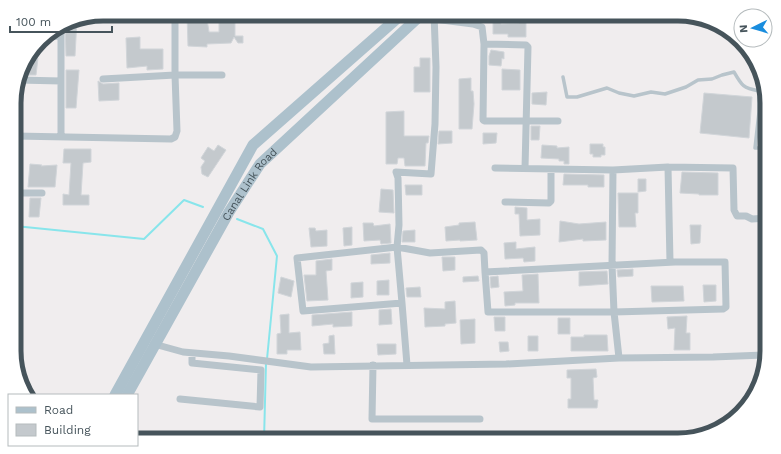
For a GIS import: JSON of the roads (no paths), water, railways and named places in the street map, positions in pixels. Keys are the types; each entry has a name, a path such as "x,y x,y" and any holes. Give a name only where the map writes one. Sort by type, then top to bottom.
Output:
{"main road":[{"name":"Canal Link Road","path":"116,394 253,145 394,21"},
{"name":"Canal Link Road","path":"128,394 154,344 229,212 260,164 414,21"}],"street":[{"path":"21,136 171,139 175,137 177,131 175,21"},
{"path":"407,365 397,247 399,217 398,178 396,172 430,174 435,124 436,67 434,21"},
{"path":"454,21 480,26 482,29 484,44 483,120 558,121"},
{"path":"61,33 61,137"},
{"path":"56,36 61,36"},
{"path":"484,44 528,47 526,168"},
{"path":"103,79 175,75 222,75"},
{"path":"25,80 61,81"},
{"path":"495,168 613,170 668,167 733,168 734,210 737,216 746,216 752,219 760,218"},
{"path":"668,167 670,262"},
{"path":"505,202 551,201 551,169"},
{"path":"613,170 612,266 614,312 620,358"},
{"path":"21,193 42,193"},
{"path":"402,303 303,311 298,258 397,247 430,252 481,250 484,253 485,272 488,312 614,312 723,309 726,307 725,262 670,262 485,272"},
{"path":"154,344 184,352 310,367 506,364 620,358 760,355"},
{"path":"180,399 260,407 261,370 192,363 192,353"},
{"path":"255,369 256,360"},
{"path":"373,365 372,419 480,419"}],"lane":[{"path":"563,77 567,97 577,97 607,88 620,94 634,96 651,92 665,94 686,87 698,80 712,79 734,72 741,85 759,91"},
{"path":"759,92 759,112 755,148 760,148"}],"waterway":[{"path":"21,227 144,239 184,200 203,207"},
{"path":"237,219 263,229 277,256 267,359"},
{"path":"264,433 266,363"}]}
